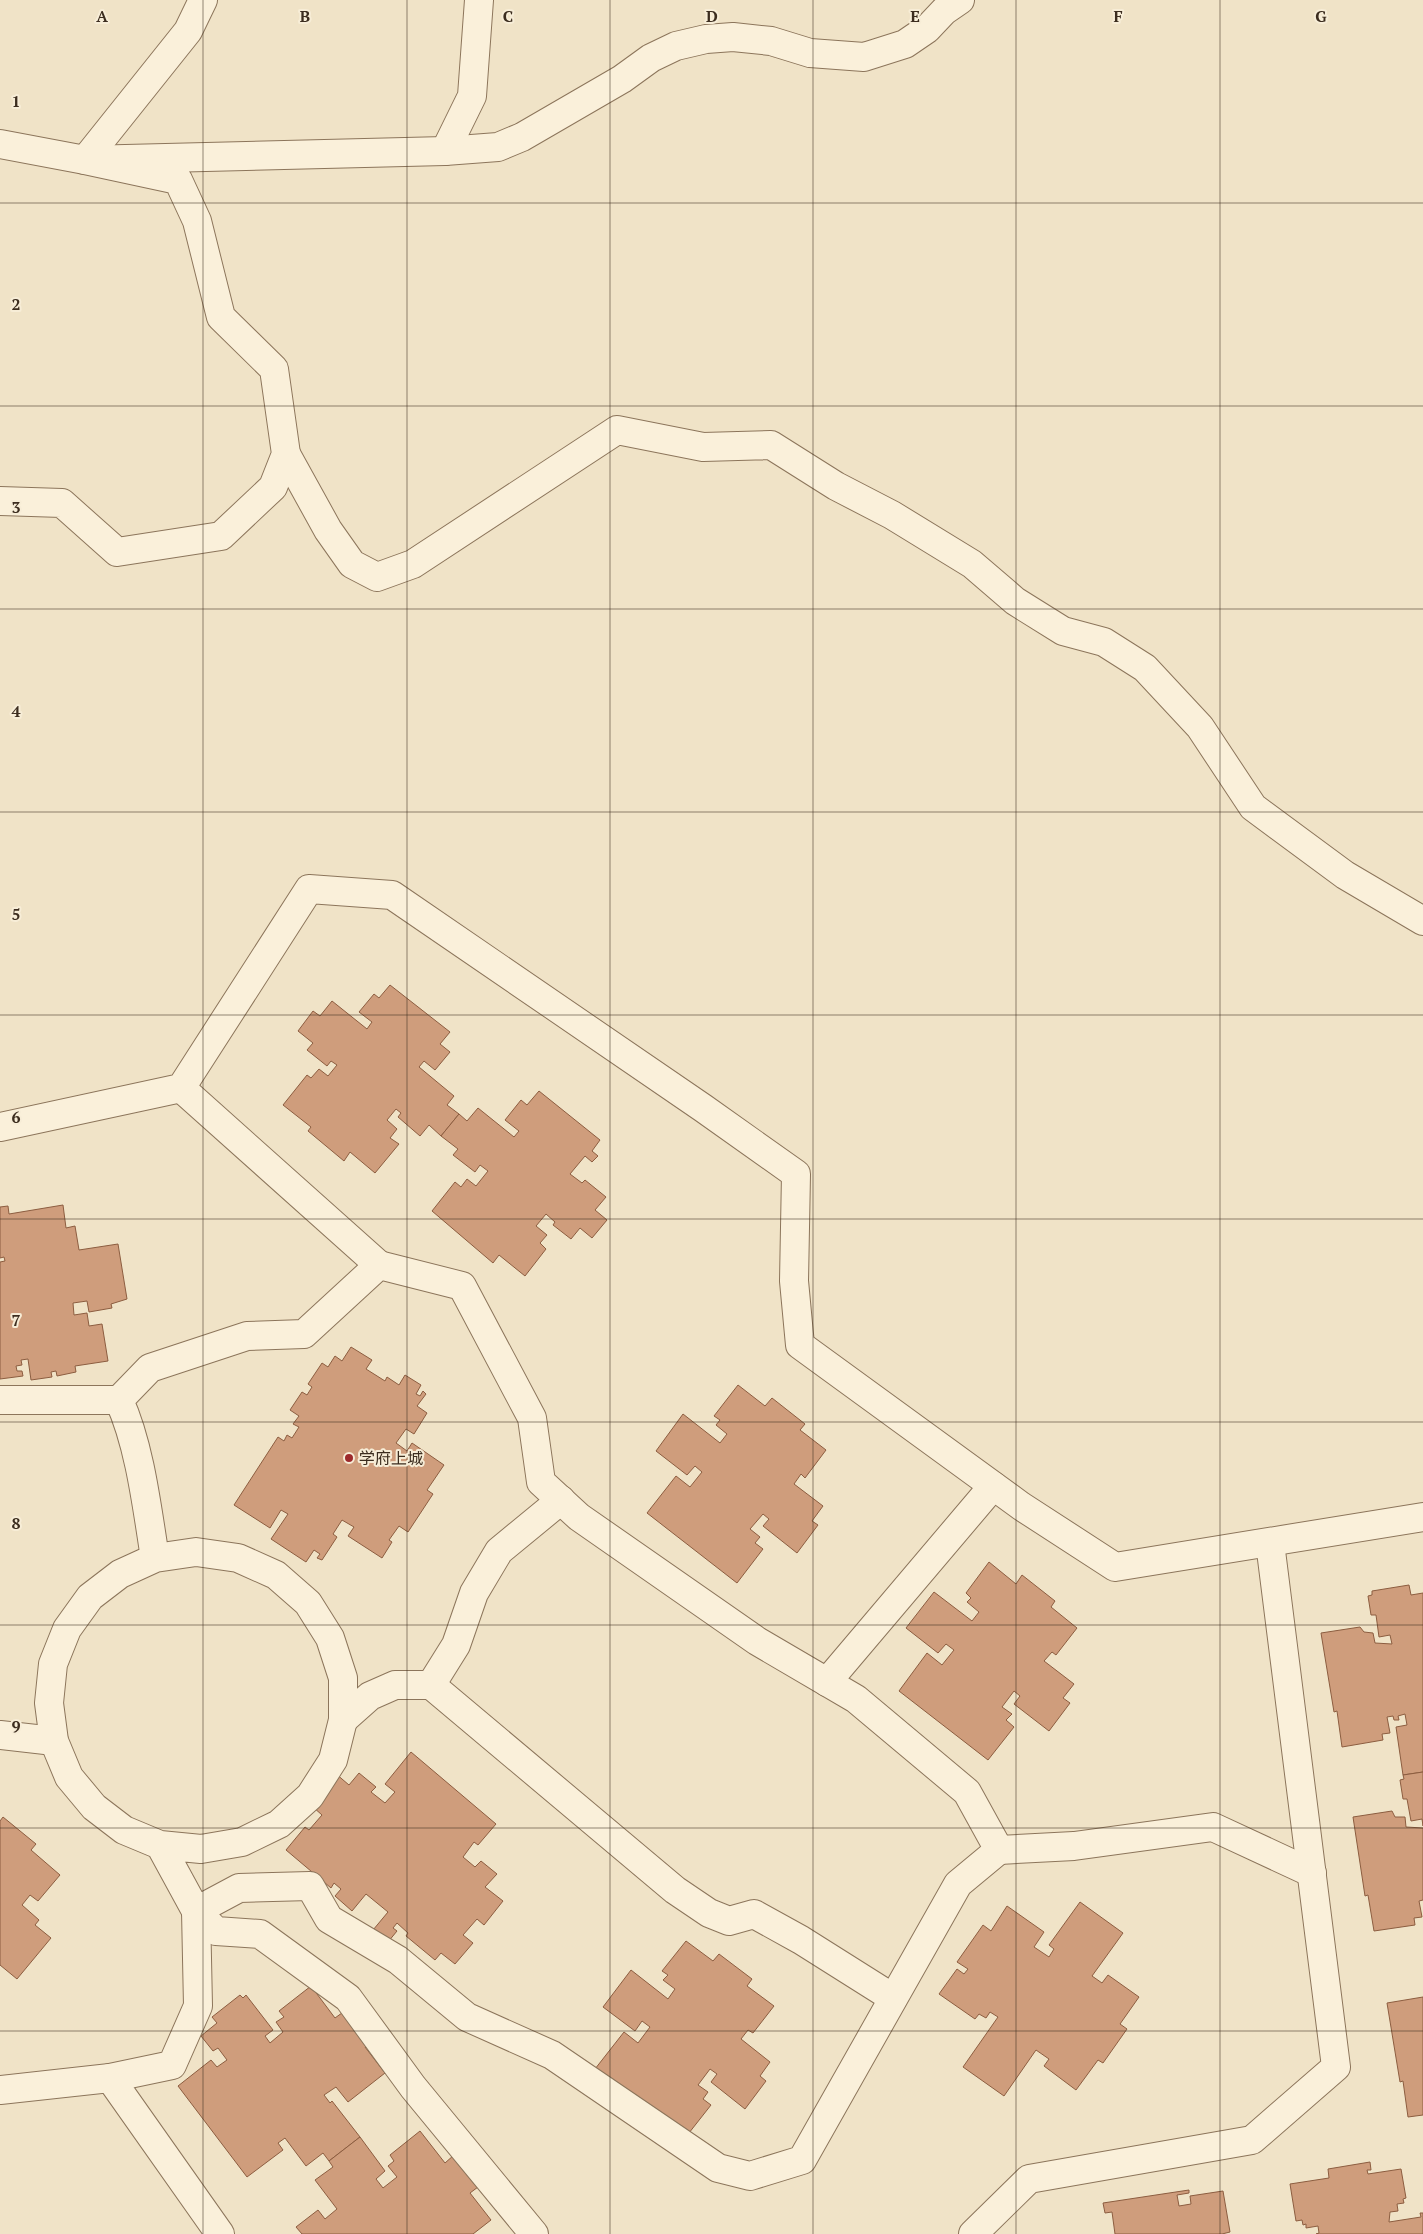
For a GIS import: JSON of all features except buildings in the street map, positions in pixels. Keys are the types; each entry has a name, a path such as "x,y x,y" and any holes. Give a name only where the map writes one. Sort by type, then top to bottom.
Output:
{"street":[{"path":"85,160 188,31 203,0"},
{"path":"445,151 472,96 479,0"},
{"path":"85,160 445,151 498,147 522,137 622,80 651,58 676,46 706,39 733,37 771,41 810,53 864,57 905,44 960,0"},
{"path":"0,144 178,180 197,221 221,317 274,369 286,454 328,530 352,564 377,577 413,564 617,430 703,446 771,445 836,486 892,515 972,564 1015,601 1063,631 1104,642 1145,668 1200,728 1253,806 1345,875 1423,921"},
{"path":"0,501 62,503 117,552 220,536 273,487 286,454"},
{"path":"0,1127 181,1088 308,888 392,895 796,1174 794,1281 800,1345 994,1486 1115,1568 1423,1517"},
{"path":"181,1088 378,1265 462,1286 532,1418 541,1482 579,1517 757,1641 856,1699 967,1792 999,1850"},
{"path":"0,1400 119,1400 150,1368 247,1336 304,1334 378,1265"},
{"path":"119,1400 126,1417 144,1493 156,1558"},
{"path":"827,1682 994,1486"},
{"path":"431,1685 456,1645 474,1593 499,1551 561,1500"},
{"path":"973,2234 1029,2179 1252,2140 1336,2067 1270,1543"},
{"path":"196,1552 238,1558 276,1575 308,1603 330,1638 342,1678 343,1720 332,1760 310,1796 280,1824 242,1842 201,1849 160,1845 124,1830 94,1807 69,1777 54,1741 49,1703 53,1664 67,1629 90,1597 120,1574 156,1558 196,1552"},
{"path":"343,1720 370,1696 395,1685 431,1685 675,1890 709,1913 729,1921 754,1914 801,1940 893,1998"},
{"path":"0,1735 54,1741"},
{"path":"196,1911 239,1888 310,1886 329,1919 398,1960 467,2017 552,2055 718,2168 750,2176 802,2160 958,1884 999,1850 1074,1846 1212,1827 1312,1873"},
{"path":"160,1845 196,1911 216,1931 260,1934 348,1998 413,2087 534,2234"},
{"path":"0,2090 110,2078 172,2065 198,2006 196,1911"},
{"path":"110,2078 220,2234"}],"place":[{"name":"学府上城","path":"349,1458"}]}
